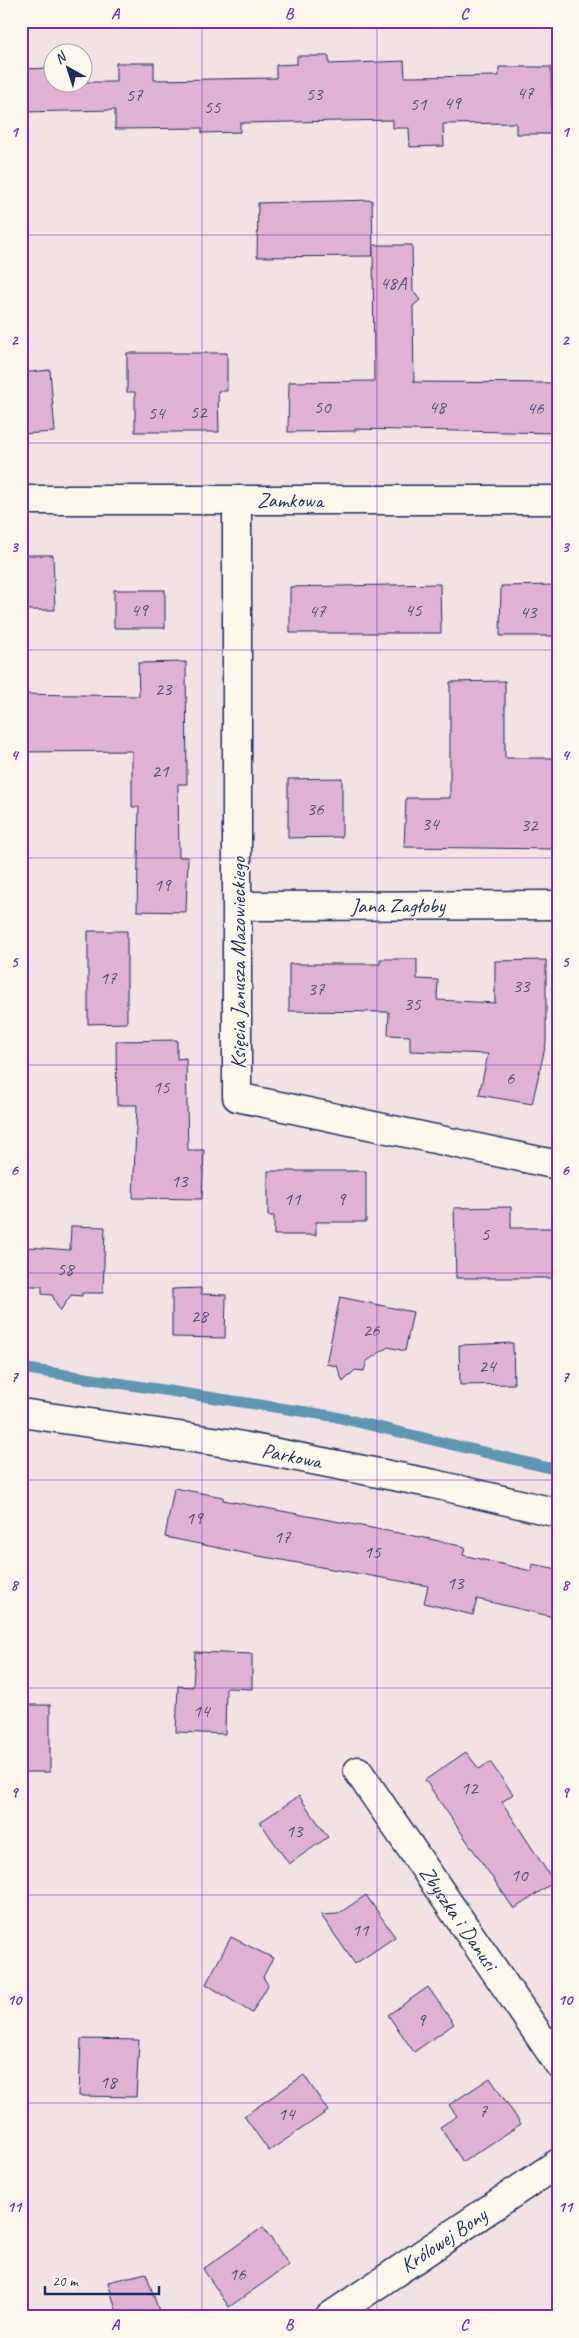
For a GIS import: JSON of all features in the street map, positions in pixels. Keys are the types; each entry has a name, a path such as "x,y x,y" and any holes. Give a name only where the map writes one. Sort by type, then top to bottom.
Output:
{"street":[{"name":"Zamkowa","path":"21,500 558,500"},
{"name":"Księcia Janusza Mazowieckiego","path":"237,501 239,906 237,1097 558,1165"},
{"name":"Jana Zagłoby","path":"239,906 558,905"},
{"name":"Parkowa","path":"21,1413 227,1443 434,1484 558,1513"},
{"name":"Zbyszka i Danusi","path":"358,1771 558,2063"},
{"name":"Królowej Bony","path":"329,2317 558,2163"}],"building":[{"path":"297,56 329,56 329,64 404,61 405,77 499,76 499,67 551,67 552,134 516,134 516,123 443,124 444,146 410,147 409,128 393,128 393,120 240,123 240,132 202,133 202,128 115,129 115,110 21,112 21,69 42,68 42,92 92,92 92,82 116,82 116,63 154,63 154,80 276,78 276,65 297,64"},
{"path":"372,200 373,256 257,257 258,203"},
{"path":"373,245 412,245 413,291 420,300 413,306 414,382 558,383 558,433 355,429 355,431 288,432 289,382 374,381"},
{"path":"127,353 227,353 227,391 218,391 219,432 135,432 135,392 127,392"},
{"path":"50,370 55,432 21,434 21,373"},
{"path":"21,555 53,555 55,610 21,610"},
{"path":"440,584 441,633 290,633 290,587"},
{"path":"555,585 555,636 500,636 501,586"},
{"path":"114,590 165,590 165,628 114,628"},
{"path":"186,662 187,784 178,784 179,857 188,857 186,912 137,911 139,807 132,807 132,751 21,752 21,694 139,696 138,663"},
{"path":"505,681 505,758 558,758 558,788 555,788 555,849 404,847 406,798 450,798 450,682"},
{"path":"342,778 342,837 288,838 288,779"},
{"path":"88,931 127,931 127,1023 88,1024"},
{"path":"380,959 417,959 417,979 438,980 437,1000 495,1003 495,961 546,960 546,1043 532,1104 479,1095 488,1054 410,1051 410,1036 388,1035 389,1012 289,1011 289,964 380,964"},
{"path":"177,1040 177,1059 186,1058 188,1150 204,1150 202,1199 133,1198 137,1105 117,1105 116,1041"},
{"path":"268,1171 366,1171 366,1222 316,1222 316,1235 274,1235 274,1216 268,1216"},
{"path":"511,1207 511,1228 558,1228 558,1278 456,1278 454,1208"},
{"path":"71,1226 105,1227 103,1293 82,1293 82,1296 71,1295 60,1311 52,1295 42,1294 42,1286 26,1286 28,1247 70,1250"},
{"path":"201,1288 201,1294 226,1295 225,1338 172,1337 172,1289"},
{"path":"340,1297 413,1312 405,1351 388,1347 367,1361 364,1371 355,1370 343,1382 337,1366 326,1364"},
{"path":"513,1343 514,1384 460,1385 459,1345"},
{"path":"174,1488 223,1497 223,1500 465,1547 463,1555 531,1571 532,1564 558,1569 558,1618 477,1599 473,1615 424,1603 428,1586 253,1555 165,1537"},
{"path":"195,1652 252,1654 252,1689 226,1688 225,1734 176,1732 178,1686 193,1687"},
{"path":"21,1705 50,1705 50,1772 21,1772"},
{"path":"466,1752 479,1769 490,1762 513,1794 502,1802 554,1882 514,1909 425,1780"},
{"path":"299,1796 328,1837 289,1864 260,1822"},
{"path":"366,1895 395,1937 355,1964 321,1915 338,1914"},
{"path":"231,1937 273,1958 263,1977 268,1985 252,2013 206,1984"},
{"path":"428,1987 454,2024 414,2052 388,2015"},
{"path":"81,2039 139,2040 136,2097 79,2096"},
{"path":"304,2075 328,2111 269,2151 244,2116"},
{"path":"490,2078 521,2124 463,2162 440,2127 457,2116 449,2105"},
{"path":"263,2227 289,2265 229,2307 203,2269"},
{"path":"146,2273 159,2311 141,2317 118,2317 108,2282"}],"waterway":[{"path":"21,1368 332,1416 558,1470"}]}
